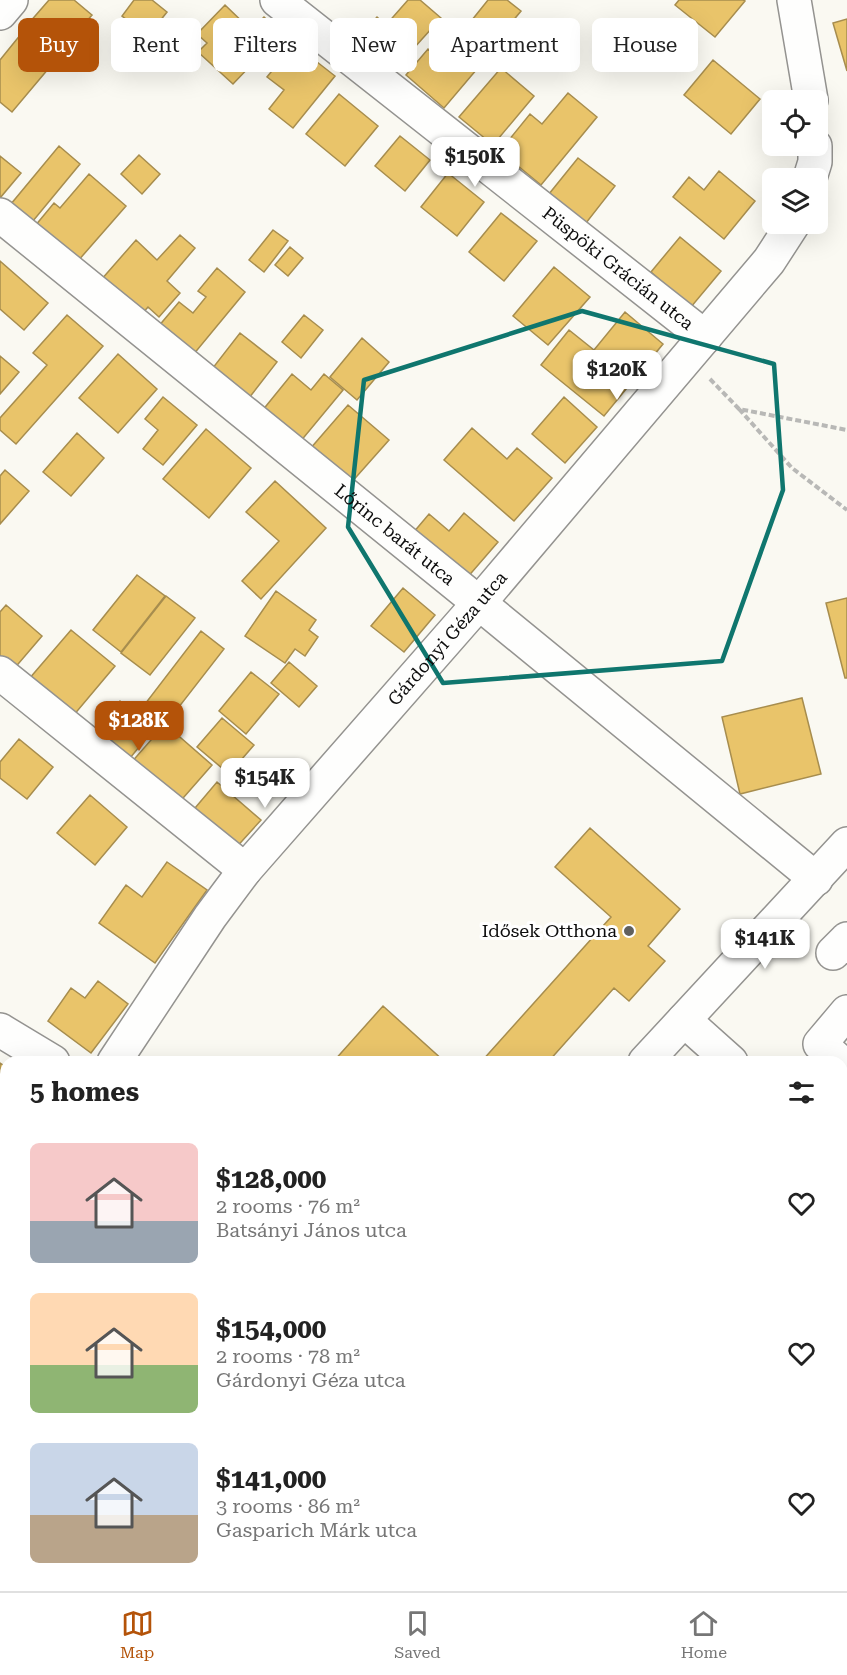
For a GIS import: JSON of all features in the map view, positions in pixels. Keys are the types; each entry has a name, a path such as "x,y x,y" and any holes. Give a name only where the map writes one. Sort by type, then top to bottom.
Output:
{"street":[{"path":"0,13 11,0"},
{"name":"Püspöki Grácián utca","path":"277,0 697,346"},
{"path":"794,0 809,90"},
{"name":"Lőrinc barát utca","path":"0,216 816,879"},
{"name":"Gárdonyi Géza utca","path":"118,1056 210,917 245,870 479,603 769,261 787,234"},
{"path":"0,673 245,870"},
{"path":"651,1056 847,844"},
{"path":"833,1056 820,1044 847,1012"},
{"path":"684,1020 724,1056"},
{"path":"0,1030 43,1056"}],"path":[{"path":"697,346 738,409 792,468 847,510"},
{"path":"738,409 847,430"}],"highlighted area":[{"path":"582,311 774,364 783,490 722,661 443,683 348,527 364,380"}],"building: Homes":[{"path":"49,0 74,0 92,15 89,18 33,18"},
{"path":"134,0 152,0 167,12 162,18 125,18 122,16"},
{"path":"408,0 420,0 441,18 429,18 429,31 417,45 417,18 392,18"},
{"path":"488,0 507,0 521,11 515,18 474,18"},
{"path":"679,0 745,1 715,37 698,23 698,18 691,18 675,5"},
{"path":"225,5 239,18 213,18 213,66 201,55 201,49 207,43 201,38 201,30"},
{"path":"847,19 847,71 833,23"},
{"path":"18,38 18,72 46,72 12,112 0,102 0,60"},
{"path":"428,49 429,72 474,72 444,108 406,75 409,72 417,72 417,62"},
{"path":"713,60 760,99 731,134 684,95"},
{"path":"318,63 335,76 293,128 269,109 284,90 267,77 271,72 318,72"},
{"path":"220,72 244,72 233,84"},
{"path":"498,72 506,72 534,96 493,145 459,117"},
{"path":"568,93 597,117 541,185 500,151 530,114 542,124"},
{"path":"339,94 378,126 345,166 306,134"},
{"path":"400,136 430,160 405,191 375,166"},
{"path":"59,146 80,164 28,227 6,210"},
{"path":"139,155 160,174 142,194 121,174"},
{"path":"0,156 21,173 0,198"},
{"path":"578,158 615,186 586,223 549,194"},
{"path":"719,171 755,201 724,239 673,197 689,177 704,190"},
{"path":"448,173 484,202 457,236 421,207"},
{"path":"89,174 126,206 77,262 35,226 54,203 60,208"},
{"path":"501,213 537,241 504,281 469,252"},
{"path":"273,230 288,241 264,272 249,260"},
{"path":"180,235 195,248 167,281 180,293 159,317 148,307 141,315 101,280 136,240 157,260"},
{"path":"680,237 721,271 691,307 651,272"},
{"path":"290,247 303,258 288,276 275,265"},
{"path":"0,261 48,303 24,330 0,309"},
{"path":"554,267 590,297 548,345 513,316"},
{"path":"217,268 245,292 193,355 158,327 179,302 193,313 206,297 198,291"},
{"path":"625,312 663,344 604,416 541,365 569,330 594,350"},
{"path":"67,315 103,346 16,444 0,430 0,418 47,365 33,353"},
{"path":"304,315 323,330 301,358 282,342"},
{"path":"240,333 277,362 249,398 212,369"},
{"path":"362,338 389,362 357,400 330,377"},
{"path":"118,354 157,389 118,433 79,398"},
{"path":"0,356 19,372 0,394"},
{"path":"292,374 311,390 324,374 343,390 300,442 262,411"},
{"path":"163,397 197,425 163,465 143,449 158,430 145,419"},
{"path":"564,397 597,427 565,463 532,434"},
{"path":"348,405 389,440 350,484 310,449"},
{"path":"472,428 507,459 517,448 552,478 514,521 444,460"},
{"path":"206,429 251,468 209,518 163,479"},
{"path":"77,433 104,458 71,496 43,472"},
{"path":"5,470 29,491 0,524 0,476"},
{"path":"275,481 326,528 261,599 242,581 279,541 246,512"},
{"path":"464,513 498,542 466,579 413,533 429,514 449,531"},
{"path":"137,575 165,596 121,652 93,630"},
{"path":"403,588 435,615 404,652 371,626"},
{"path":"276,591 316,620 309,630 318,637 305,656 295,649 285,663 245,636"},
{"path":"166,596 195,618 150,675 121,653"},
{"path":"847,598 847,678 845,678 826,603"},
{"path":"6,605 42,636 13,670 0,659 0,612"},
{"path":"71,630 115,666 73,716 29,679"},
{"path":"201,631 224,649 168,721 145,704"},
{"path":"289,662 317,686 299,707 271,683"},
{"path":"251,672 279,694 246,734 219,711"},
{"path":"802,698 821,774 740,794 722,717"},
{"path":"120,701 154,729 125,764 91,735"},
{"path":"222,718 254,745 229,774 197,747"},
{"path":"165,724 212,765 177,805 130,764"},
{"path":"19,739 53,767 27,799 0,778 0,762"},
{"path":"217,782 261,820 233,851 190,814"},
{"path":"90,795 127,827 95,865 57,833"},
{"name":"Idősek Otthona","path":"590,828 680,909 648,946 665,961 629,1001 614,988 553,1056 486,1056 611,917 555,867"},
{"path":"167,862 207,890 155,963 99,923 126,885 142,897"},
{"path":"98,981 128,1004 91,1053 48,1021 71,988 85,998"},
{"path":"383,1006 438,1056 338,1056"}],"place":[{"name":"Idősek Otthona","path":"629,931"}]}
